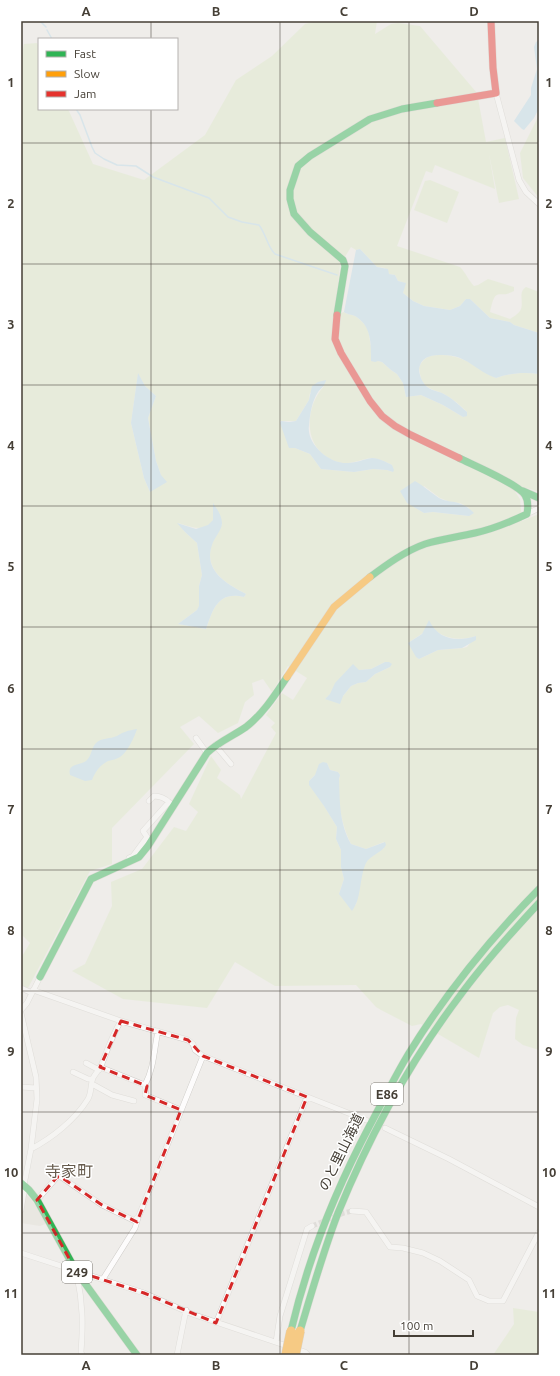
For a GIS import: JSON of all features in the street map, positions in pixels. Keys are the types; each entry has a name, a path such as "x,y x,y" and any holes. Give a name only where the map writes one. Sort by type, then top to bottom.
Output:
{"main road":[{"path":"491,21 493,68 496,94 408,108 370,119 310,156 298,166 290,190 290,199 294,214 310,232 343,260 345,272 340,296 335,339 340,353 370,401 382,416 395,426 411,435 513,485 522,491 539,498"},
{"path":"40,977 91,879 139,857 148,846 172,804 207,753 215,745 241,730 264,709 334,607 358,586 390,562 423,545 443,539 476,534 507,524 527,514 528,501 522,491"},
{"name":"のと里山海道","path":"295,1355 297,1302 321,1228 365,1134 406,1060 433,1017 463,976 517,912 539,889"},
{"name":"のと里山海道","path":"286,1355 296,1331 331,1231 372,1138 417,1059 440,1023 470,982 539,903"},
{"name":"249","path":"23,1185 37,1200 76,1271 137,1355"}],"street":[{"path":"496,94 518,180 526,192 539,204"},
{"path":"527,514 539,508"},
{"path":"196,738 207,753"},
{"path":"215,745 231,764"},
{"path":"149,800 154,796 160,796 172,804"},
{"path":"21,1210 23,1185 31,1149 37,1099 36,1077 21,1012 28,1003 40,977"},
{"path":"21,988 121,1021 188,1040 193,1044 195,1050 203,1056 366,1120"},
{"path":"31,1149 43,1143 68,1123 88,1099 92,1082 100,1068 113,1034 121,1021"},
{"path":"158,1032 152,1066 145,1085 145,1096 181,1110"},
{"path":"103,1279 135,1228 203,1056"},
{"path":"86,1063 145,1085"},
{"path":"73,1072 88,1079 112,1095 134,1101"},
{"path":"21,1087 36,1088"},
{"path":"216,1322 307,1097"},
{"path":"385,1128 449,1159 539,1207"},
{"path":"37,1200 57,1177 61,1177 102,1205 135,1221 138,1218"},
{"path":"352,1211 366,1212 390,1247 423,1253 440,1260 469,1280 477,1296 489,1301 503,1301 539,1232"},
{"path":"276,1342 280,1316 307,1229 312,1226"},
{"path":"21,1253 103,1279 216,1322 305,1352 308,1355"},
{"path":"76,1271 81,1295 83,1326 81,1354"},
{"path":"177,1355 186,1310"}],"highlighted area":[{"path":"121,1021 188,1040 203,1056 307,1097 216,1323 144,1293 76,1271 37,1200 57,1177 61,1177 102,1205 137,1222 181,1110 145,1095 147,1086 100,1067"}],"shaded area":[{"path":"25,1194 30,1198 48,1223 40,1226 21,1223"}],"green space":[{"path":"317,21 377,21 375,34 391,24 398,23 420,26 477,93 486,142 505,138 519,199 499,203 489,154 495,189 435,165 432,173 426,171 397,246 460,267 474,286 488,279 514,287 514,291 496,295 490,312 510,319 520,311 523,289 526,287 539,292 539,333 514,325 510,322 490,318 470,299 466,299 460,306 450,310 424,306 413,301 403,293 405,283 398,281 395,275 389,274 385,268 377,267 360,249 356,250 351,247 340,265 335,315 344,312 353,315 365,325 372,348 378,361 382,362 397,374 403,383 406,397 421,395 443,405 463,417 467,412 459,405 444,394 424,384 419,368 426,358 438,355 456,357 472,364 496,378 517,373 539,374 539,490 537,491 519,486 514,490 520,499 522,521 539,514 539,1050 523,1045 515,1039 516,1018 519,1010 508,1005 500,1007 493,1013 479,1058 421,1024 412,1026 381,1010 376,1007 356,985 275,986 235,962 207,1008 123,999 72,971 85,964 112,906 111,882 142,869 174,827 186,831 198,812 189,804 211,756 221,770 217,778 240,795 241,799 276,733 271,727 275,723 266,715 282,693 293,700 307,678 288,666 272,692 263,679 252,683 254,695 245,702 238,723 218,733 199,716 180,727 194,744 112,828 112,864 90,871 28,988 21,985 21,958 30,943 21,934 21,60 24,44 37,43 38,45 38,110 68,110 93,164 144,180 205,135 236,80 272,56 305,24","holes":["138,374 145,386 156,396 148,418 156,461 161,475 150,492 144,478 131,423","324,386 317,395 312,406 310,418 310,429 313,440 318,449 326,457 342,463 351,463 371,458 379,459 392,465 393,472 373,469 354,472 321,469 310,454 295,448 280,421 296,421 309,400 310,393","424,486 440,498 450,502 460,503 469,508 469,516 433,512 424,513 411,505","213,504 222,524 211,547 211,563 219,576 246,594 244,597 235,596 222,599 214,609 206,629 178,624 199,607 199,586 202,575 197,543 178,523 197,528 206,527 213,520","432,627 447,637 464,639 476,636 467,647 438,650 419,659 408,643","385,662 389,662 390,667 375,674 366,682 351,686 343,696 325,699 359,670 371,669","327,763 330,770 338,772 340,775 338,792 340,811 351,844 366,849 384,842 384,848 368,859 365,863 359,881 356,905 339,894 344,879 341,867 341,850 336,839 337,827 309,781"]},
{"path":"539,115 539,198 523,178 520,153"},
{"path":"430,180 459,192 447,223 414,210 425,181"},
{"path":"513,1308 539,1312 539,1355 493,1355 514,1324"}],"water":[{"path":"539,40 539,108 534,118 524,130 514,121 531,95 531,88 537,69 534,47 536,42"},
{"path":"360,249 377,267 388,269 389,274 395,275 398,281 406,283 403,293 413,301 424,306 450,310 460,306 466,299 470,299 490,318 510,322 514,325 539,333 539,374 517,373 496,378 465,360 452,356 434,355 425,359 420,365 419,371 423,382 429,388 452,399 467,412 467,416 463,417 443,405 421,395 406,397 403,383 397,374 382,362 371,361 371,348 368,330 365,325 355,316 344,312 356,250"},
{"path":"138,373 145,386 156,396 148,418 156,461 161,475 167,482 150,492 144,478 131,423"},
{"path":"326,380 316,396 311,412 309,432 315,446 320,452 333,460 341,462 348,463 372,458 382,460 392,465 394,470 393,472 373,469 354,472 321,469 310,454 295,448 289,448 280,423 281,421 296,421 309,400 312,386 318,382"},
{"path":"415,481 439,498 461,504 474,513 469,516 433,512 424,513 407,503 400,491"},
{"path":"213,503 218,510 222,523 212,545 210,554 211,562 218,576 231,586 246,594 244,597 235,596 222,599 214,609 206,629 178,624 197,610 199,606 199,586 202,575 197,543 177,523 196,529 208,525 213,520"},
{"path":"429,620 437,632 449,638 462,639 476,636 476,640 462,648 438,650 419,659 416,657 408,643 422,634"},
{"path":"385,662 392,664 390,667 375,674 366,682 351,686 343,696 340,704 325,699 330,694 335,683 353,664 359,670 371,669"},
{"path":"137,729 133,740 123,755 119,758 108,761 100,767 92,780 85,781 70,775 70,768 86,761 94,745 98,741"},
{"path":"323,762 327,763 330,770 338,772 340,775 342,820 351,844 366,849 385,842 386,845 366,863 362,875 359,894 352,911 339,894 344,879 341,867 341,850 336,839 337,827 309,785 309,781 315,775 319,764"}],"waterway":[{"path":"40,21 46,27"},
{"path":"47,30 51,38"},
{"path":"77,110 95,153 104,159 117,165 136,166 153,177 209,198 228,217 242,222 259,225 275,254 337,275"}],"tunnel":[{"path":"312,1226 352,1211"}],"traffic: fast":[{"path":"337,315 345,266 343,260 310,232 294,214 290,199 290,190 298,166 310,156 370,119 402,109 437,103"},
{"path":"370,577 410,550 425,544 489,529 527,514 527,500 521,491 505,480 459,458"},
{"path":"523,491 539,498"},
{"path":"40,977 91,879 139,857 148,846 207,753 252,722 268,704 287,677"},
{"path":"291,1331 314,1251 334,1200 357,1150 409,1053 453,988 503,927 539,889"},
{"path":"300,1331 338,1213 363,1156 391,1101 423,1048 459,997 498,949 539,903"},
{"path":"21,1183 37,1200 76,1271 137,1355"}],"traffic: slow":[{"path":"287,677 334,607 370,577"},
{"path":"286,1355 291,1331"},
{"path":"295,1355 300,1331"}],"traffic: jam":[{"path":"437,103 496,93 493,68 491,21"},
{"path":"337,315 335,339 341,353 370,401 382,416 395,426 411,435 459,458"}],"district":[{"name":"寺家町","path":"69,1171"}]}
